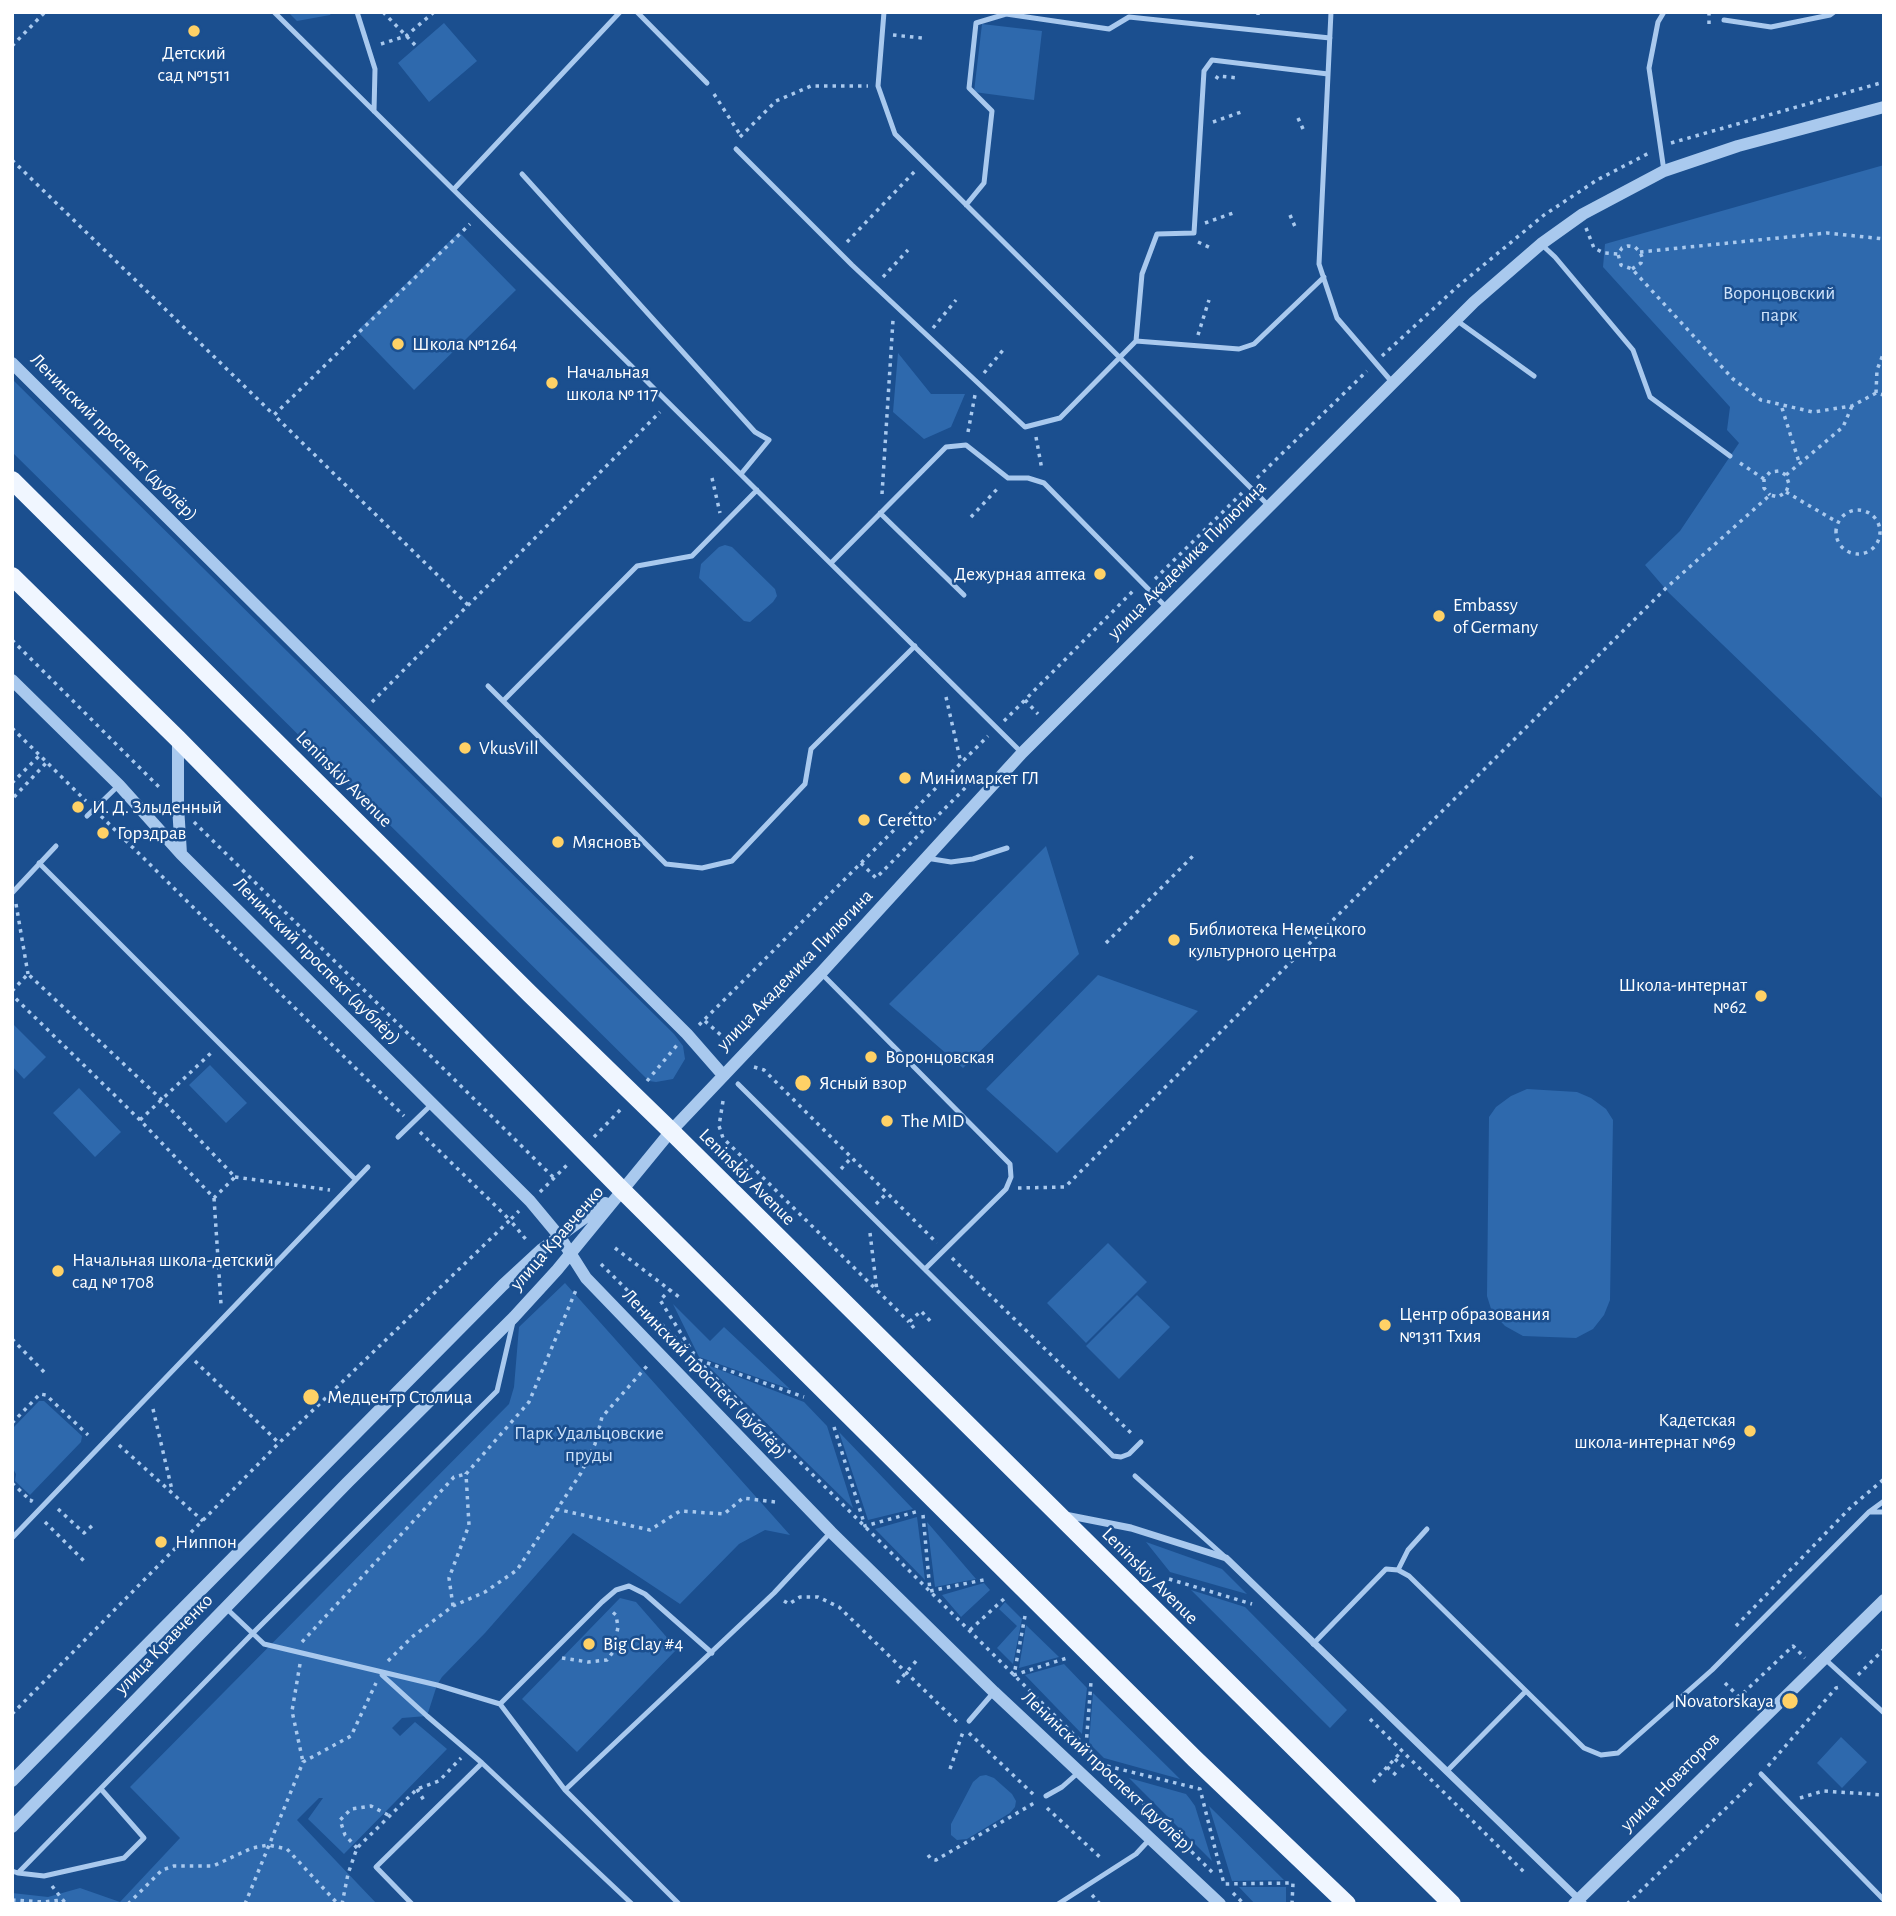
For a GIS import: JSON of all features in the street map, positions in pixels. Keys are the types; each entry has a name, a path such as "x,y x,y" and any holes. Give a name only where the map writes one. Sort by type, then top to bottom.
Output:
{"main road":[{"name":"Leninskiy Avenue","path":"12,480 1452,1904"},
{"path":"12,576 178,739 622,1191 1195,1759 1347,1904"}],"street":[{"name":"улица Академика Пилюгина","path":"622,1191 722,1074 821,974 1023,753 1392,382 1541,244 1583,215 1664,171 1738,146 1884,107"},
{"name":"Ленинский проспект (дублёр)","path":"12,363 687,1034 722,1074"},
{"name":"Ленинский проспект (дублёр)","path":"12,680 119,785 181,854 530,1201 560,1237 586,1278 831,1532 994,1692 1220,1904"},
{"path":"178,739 181,854"},
{"name":"улица Кравченко","path":"12,1783 494,1294 542,1249 622,1191"},
{"name":"улица Кравченко","path":"12,1827 514,1317 622,1191"},
{"path":"1058,1514 1131,1528 1226,1558 1579,1902"},
{"name":"улица Новаторов","path":"1579,1902 1884,1600"}],"lane":[{"path":"274,12 1023,753"},
{"path":"357,12 375,69 374,111"},
{"path":"453,189 620,12"},
{"path":"637,12 707,83"},
{"path":"884,12 878,86 895,135 1268,505"},
{"path":"1331,12 1320,264 1337,318 1392,382"},
{"path":"1664,12 1658,22 1649,68 1664,171"},
{"path":"1724,20 1771,27 1834,12"},
{"path":"966,205 984,183 992,111 969,88 976,23 1007,13 1109,29 1129,15 1330,38"},
{"path":"736,149 838,251 1025,427 1060,418 1136,341 1142,274 1157,234 1194,233 1204,71 1212,60 1328,74"},
{"path":"522,174 755,432 769,440 741,474"},
{"path":"1541,244 1633,350 1650,397 1730,456"},
{"path":"1136,341 1239,349 1254,344 1324,277"},
{"path":"1456,320 1534,376"},
{"path":"831,563 946,447 966,445 1008,478 1028,478 1044,483 1166,607"},
{"path":"503,701 638,566 692,556 757,489"},
{"path":"880,513 964,595"},
{"path":"488,686 666,863 702,868 732,861 751,842 806,784 810,749 915,646"},
{"path":"87,816 119,785"},
{"path":"13,892 56,846"},
{"path":"926,858 962,861 1006,848"},
{"path":"39,863 355,1179"},
{"path":"821,974 1010,1164 1011,1177 1006,1188 925,1269"},
{"path":"738,1084 1113,1456 1129,1454 1141,1442"},
{"path":"398,1137 433,1103"},
{"path":"12,1538 368,1167"},
{"path":"15,1872 497,1391 514,1317"},
{"path":"1135,1476 1226,1558"},
{"path":"1313,1644 1386,1569 1398,1570 1409,1576 1584,1748 1601,1755 1618,1754 1712,1670 1869,1512 1884,1501"},
{"path":"1869,1512 1884,1512"},
{"path":"1398,1570 1408,1550 1427,1530"},
{"path":"565,1790 774,1593 831,1532"},
{"path":"500,1704 602,1602 616,1590 629,1586 645,1594 712,1653"},
{"path":"226,1608 264,1644 437,1685 500,1704 565,1790 679,1904"},
{"path":"1819,1662 1850,1682 1884,1713"},
{"path":"380,1672 482,1763 632,1904"},
{"path":"969,1721 994,1692"},
{"path":"1447,1771 1525,1692"},
{"path":"412,1904 376,1867 482,1763"},
{"path":"1046,1796 1062,1787 1079,1772"},
{"path":"1761,1774 1884,1900"},
{"path":"15,1872 44,1876 124,1858 144,1838 101,1789"},
{"path":"1058,1904 1136,1854 1151,1838"}],"path":[{"path":"12,46 45,12"},
{"path":"383,12 417,47"},
{"path":"369,48 406,36 434,12"},
{"path":"882,34 922,38"},
{"path":"1214,82 1218,76 1244,78"},
{"path":"707,83 741,136"},
{"path":"736,149 741,136 776,101 811,86 878,86"},
{"path":"1212,109 1211,123 1244,111"},
{"path":"1297,118 1304,131"},
{"path":"12,160 468,605"},
{"path":"838,251 923,162"},
{"path":"1205,211 1203,233 1197,242 1213,248"},
{"path":"1204,223 1236,212"},
{"path":"274,415 479,215"},
{"path":"1290,215 1296,229"},
{"path":"1586,226 1594,248 1604,253 1618,254"},
{"path":"1884,239 1827,233 1640,251 1628,246 1622,248 1618,254 1621,265 1632,269 1733,379 1761,400 1812,412 1852,406 1876,393 1884,395"},
{"path":"875,286 908,250"},
{"path":"1632,269 1641,263 1640,251"},
{"path":"928,335 956,300"},
{"path":"1195,346 1209,300"},
{"path":"880,513 894,304"},
{"path":"966,445 977,382 1004,349"},
{"path":"1876,393 1877,370 1884,352"},
{"path":"362,712 669,403"},
{"path":"1782,406 1799,463"},
{"path":"1786,475 1843,427 1852,406"},
{"path":"1034,425 1044,483"},
{"path":"1730,456 1764,479"},
{"path":"1779,471 1786,475 1789,484 1786,492 1778,496 1769,495 1764,488 1764,479 1770,472 1779,471"},
{"path":"712,478 722,525"},
{"path":"971,516 1008,478"},
{"path":"1786,492 1837,522"},
{"path":"1006,1188 1065,1187 1656,598 1769,495"},
{"path":"1850,510 1867,510 1879,523 1881,542 1866,553 1849,553 1836,540 1837,522 1850,510"},
{"path":"12,640 554,1178"},
{"path":"940,671 961,763"},
{"path":"12,783 40,755"},
{"path":"14,796 47,762"},
{"path":"862,863 876,878 982,771"},
{"path":"1106,943 1196,853"},
{"path":"13,892 27,974 162,1100 235,1177 344,1192"},
{"path":"27,974 12,993 214,1198 222,1319"},
{"path":"705,1021 731,1044"},
{"path":"140,1120 220,1044"},
{"path":"738,1084 722,1102 719,1126 723,1138 914,1328"},
{"path":"214,1198 235,1177"},
{"path":"868,1213 877,1291"},
{"path":"12,1714 279,1443 510,1220"},
{"path":"615,1248 679,1297"},
{"path":"601,1264 1244,1904"},
{"path":"671,1289 660,1300 697,1359 812,1399"},
{"path":"298,1647 454,1478 466,1474 529,1402 576,1290"},
{"path":"909,1322 921,1311 932,1323"},
{"path":"12,1339 46,1374"},
{"path":"189,1355 279,1443"},
{"path":"303,1762 351,1736 384,1665 412,1637 453,1606 485,1592 516,1570 581,1473 595,1444 602,1417 647,1366"},
{"path":"12,1423 40,1394 46,1395 88,1435 87,1442"},
{"path":"150,1394 172,1492"},
{"path":"831,1418 865,1526"},
{"path":"110,1437 203,1521"},
{"path":"12,1471 12,1481 31,1501 40,1491"},
{"path":"453,1606 449,1578 469,1525 466,1474"},
{"path":"1730,1631 1851,1507 1884,1479"},
{"path":"556,1509 650,1530 680,1511 724,1514 743,1498 775,1502"},
{"path":"49,1500 84,1533 94,1524"},
{"path":"865,1526 922,1510 930,1591"},
{"path":"36,1514 85,1561"},
{"path":"930,1591 990,1578"},
{"path":"1169,1579 1250,1602 1259,1611"},
{"path":"774,1593 789,1604 800,1597 818,1597 839,1607 1113,1870"},
{"path":"969,1630 1007,1596"},
{"path":"550,1654 570,1661 607,1660 613,1652 618,1627 616,1615 602,1602"},
{"path":"1014,1675 1025,1614"},
{"path":"1725,1683 1740,1697 1793,1646 1819,1662 1836,1688"},
{"path":"1628,1904 1761,1774 1836,1688 1850,1682 1884,1649"},
{"path":"245,1904 303,1762 292,1711 302,1655"},
{"path":"1014,1675 1069,1658"},
{"path":"897,1683 917,1660"},
{"path":"1086,1746 1091,1680"},
{"path":"1364,1713 1525,1873"},
{"path":"950,1769 964,1729"},
{"path":"340,1904 358,1848 417,1789 439,1781 467,1751"},
{"path":"1373,1782 1402,1751"},
{"path":"1395,1759 1404,1767"},
{"path":"1105,1765 1200,1789 1224,1884"},
{"path":"1387,1767 1396,1775"},
{"path":"1801,1798 1823,1791 1884,1795"},
{"path":"928,1855 936,1860 1040,1800"},
{"path":"358,1848 345,1835 340,1820 351,1809 371,1806 390,1816"},
{"path":"128,1904 162,1870 182,1866 213,1866 252,1848 268,1845 287,1849 340,1904"},
{"path":"44,1876 64,1902"},
{"path":"1224,1884 1293,1883 1292,1904"},
{"path":"12,1900 64,1902"}],"green space":[{"path":"288,12 332,12 330,15 297,21"},
{"path":"444,23 477,61 429,102 398,63"},
{"path":"982,24 1042,31 1034,100 974,92"},
{"name":"Воронцовский парк","path":"1884,165 1884,800 1669,593 1645,565 1680,531 1739,443 1727,430 1730,407 1603,267 1605,244"},
{"path":"459,232 516,290 414,390 357,331"},
{"path":"898,353 931,394 965,394 951,427 924,439 893,412"},
{"path":"12,379 674,1034 683,1046 685,1059 673,1079 649,1081 12,452"},
{"path":"719,547 732,547 775,589 777,596 773,602 750,622 744,621 699,578 701,564"},
{"path":"1046,846 1079,954 963,1068 889,1004"},
{"path":"1098,975 1198,1011 1057,1153 986,1089"},
{"path":"12,1023 46,1057 24,1079 12,1066"},
{"path":"210,1065 247,1103 226,1123 189,1085"},
{"path":"79,1088 121,1132 95,1157 53,1113"},
{"path":"1527,1089 1577,1092 1606,1109 1613,1120 1610,1300 1604,1315 1593,1329 1576,1338 1523,1336 1505,1326 1492,1312 1487,1296 1489,1117 1496,1107"},
{"path":"1108,1243 1147,1282 1086,1343 1047,1303"},
{"name":"Парк Удальцовские пруды","path":"565,1283 790,1535 765,1530 739,1544 680,1604 573,1533 485,1633 442,1677 427,1716 402,1718 392,1728 400,1736 415,1722 447,1749 344,1854 308,1819 323,1798 319,1798 297,1820 377,1904 12,1904 12,1893 48,1897 80,1888 120,1902 180,1838 130,1787 509,1404 514,1387 519,1327"},
{"path":"1137,1295 1170,1327 1119,1379 1086,1346"},
{"path":"673,1304 710,1341 724,1327 790,1389 699,1357"},
{"path":"707,1365 804,1402 827,1426 853,1508"},
{"path":"39,1401 44,1401 82,1436 81,1442 30,1495 15,1481 16,1474 12,1467 12,1429"},
{"path":"839,1432 913,1509 868,1520"},
{"path":"917,1517 925,1580 875,1529"},
{"path":"927,1522 976,1579 935,1587"},
{"path":"1146,1542 1222,1569 1247,1594 1170,1572"},
{"path":"984,1583 990,1590 961,1617 942,1595"},
{"path":"1191,1590 1245,1607 1347,1710 1330,1728"},
{"path":"620,1598 636,1602 677,1649 577,1752 522,1699"},
{"path":"1005,1602 1022,1619 1013,1664 997,1648 1017,1626 999,1609"},
{"path":"1026,1625 1059,1657 1019,1668"},
{"path":"1064,1664 1087,1688 1082,1734 1025,1675"},
{"path":"1093,1693 1180,1779 1104,1758 1089,1743"},
{"path":"1841,1737 1867,1762 1842,1788 1817,1763"},
{"path":"986,1775 994,1778 1012,1794 1016,1801 1015,1807 1010,1813 967,1839 957,1840 951,1835 951,1824 973,1782"},
{"path":"1129,1778 1186,1794 1195,1806 1212,1861"},
{"path":"1209,1806 1284,1880 1232,1881"},
{"path":"1239,1887 1286,1887 1286,1904 1255,1904"}],"place":[{"name":"Детский сад №1511","path":"194,31"},
{"name":"Школа №1264","path":"398,344"},
{"name":"Начальная школа № 117","path":"552,383"},
{"name":"Дежурная аптека","path":"1100,574"},
{"name":"Embassy of Germany","path":"1439,616"},
{"name":"VkusVill","path":"465,748"},
{"name":"Минимаркет ГЛ","path":"905,778"},
{"name":"И. Д. Злыденный","path":"78,807"},
{"name":"Ceretto","path":"864,820"},
{"name":"Горздрав","path":"103,833"},
{"name":"Мясновъ","path":"558,842"},
{"name":"Библиотека Немецкого культурного центра","path":"1174,940"},
{"name":"Школа-интернат №62","path":"1761,996"},
{"name":"Воронцовская","path":"871,1057"},
{"name":"Ясный взор","path":"803,1083"},
{"name":"The MID","path":"887,1121"},
{"name":"Начальная школа-детский сад № 1708","path":"58,1271"},
{"name":"Центр образования №1311 Тхия","path":"1385,1325"},
{"name":"Медцентр Столица","path":"311,1397"},
{"name":"Кадетская школа-интернат №69","path":"1750,1431"},
{"name":"Ниппон","path":"161,1542"},
{"name":"Big Clay #4","path":"589,1644"},
{"name":"Novatorskaya","path":"1790,1701"}]}
